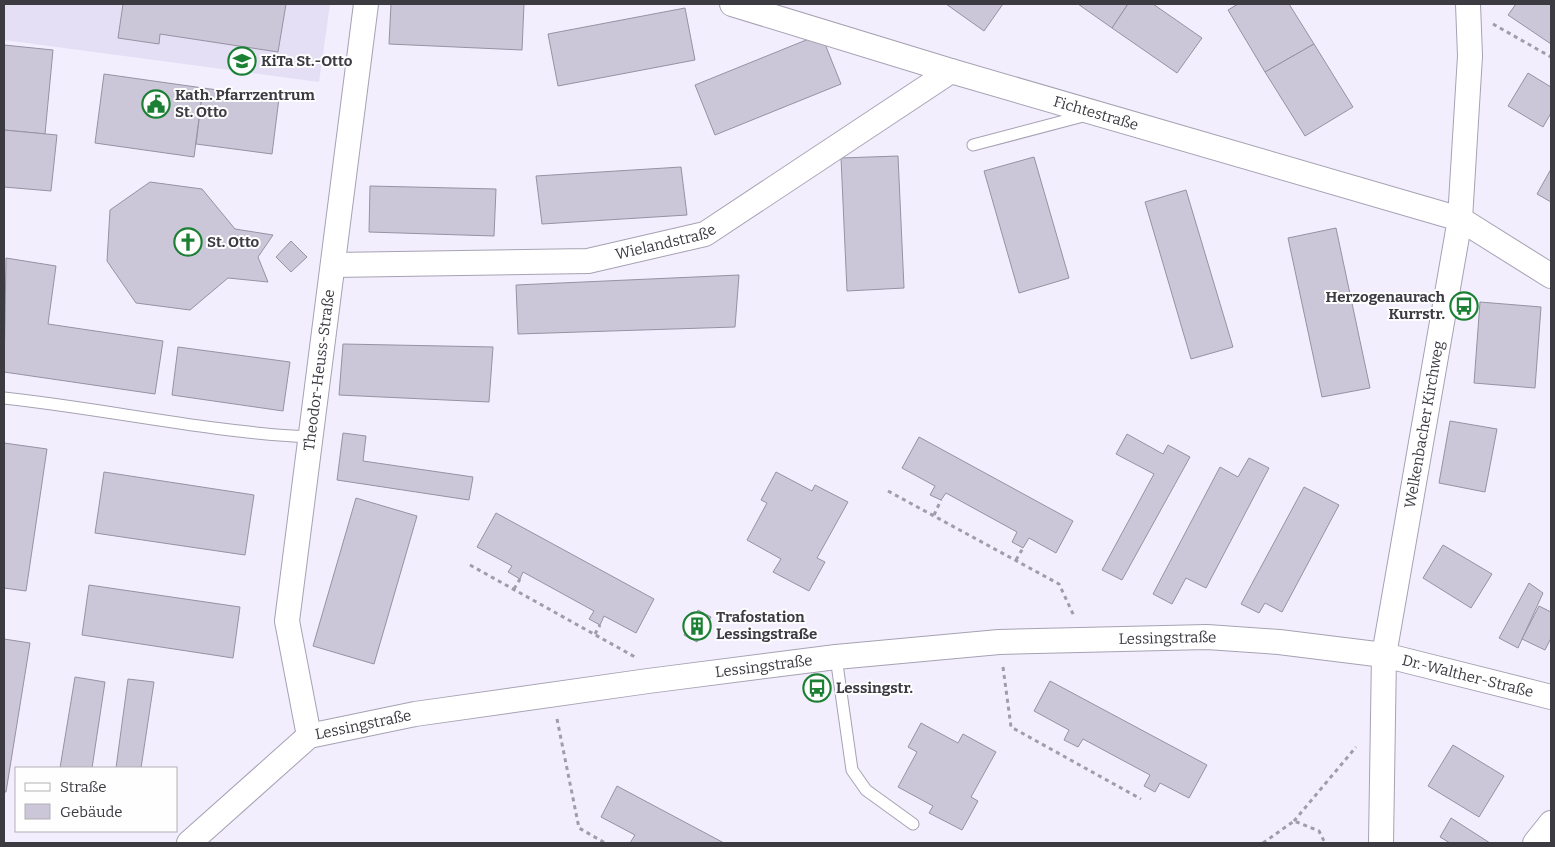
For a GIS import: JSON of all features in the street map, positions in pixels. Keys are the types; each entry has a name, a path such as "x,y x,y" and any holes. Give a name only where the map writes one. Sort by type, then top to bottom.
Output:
{"street":[{"name":"Theodor-Heuss-Straße","path":"309,736 287,621 366,4"},
{"name":"Fichtestraße","path":"732,4 951,71 1460,219 1551,276"},
{"name":"Welkenbacher Kirchweg","path":"1381,843 1384,655 1460,219 1470,56 1468,6"},
{"name":"Wielandstraße","path":"333,265 588,261 705,234 951,71"},
{"name":"Lessingstraße","path":"189,843 309,736 415,714 836,657 999,642 1207,637 1278,642 1384,655"},
{"name":"Dr.-Walther-Straße","path":"1384,655 1551,697"},
{"path":"1535,843 1551,823"}],"lane":[{"path":"973,145 1096,113"},
{"path":"4,398 59,404 250,434 310,437"},
{"path":"836,657 852,770 866,790 913,824"}],"path":[{"path":"1468,6 1551,58"},
{"path":"888,491 1059,584 1084,639"},
{"path":"934,515 941,500"},
{"path":"1016,560 1023,548"},
{"path":"470,565 634,656 648,681"},
{"path":"514,590 520,579"},
{"path":"594,634 600,624"},
{"path":"999,642 1011,727 1140,799"},
{"path":"552,694 579,828 606,843"},
{"path":"1263,843 1294,821 1357,745"},
{"path":"1294,821 1319,831 1325,843"}],"shaded area":[{"name":"KiTa St.-Otto","path":"4,4 330,4 319,82 4,40"}],"building":[{"path":"123,4 286,4 278,52 160,34 159,44 118,38"},
{"path":"391,4 524,4 522,50 389,44"},
{"path":"946,4 1003,4 984,31"},
{"path":"1078,4 1128,4 1112,28"},
{"path":"1128,4 1153,4 1202,38 1177,73 1112,28"},
{"path":"1238,4 1289,4 1314,44 1265,72 1228,10"},
{"path":"1516,4 1551,4 1551,44 1508,15"},
{"path":"685,8 695,60 558,86 548,34"},
{"path":"821,34 841,84 715,135 695,85"},
{"path":"1314,44 1353,107 1305,136 1265,72"},
{"path":"4,45 53,50 45,134 4,130"},
{"path":"1528,73 1551,87 1551,113 1543,127 1508,106"},
{"path":"104,74 203,88 194,157 95,143"},
{"path":"203,88 279,98 272,154 196,144"},
{"path":"4,130 57,135 51,191 4,187"},
{"path":"898,156 904,288 847,291 841,158"},
{"path":"1034,157 1069,278 1019,293 984,171"},
{"path":"681,167 687,215 542,224 536,176"},
{"path":"1551,169 1551,202 1537,194"},
{"name":"St. Otto","path":"150,182 202,189 235,229 273,235 258,257 268,282 228,278 190,310 136,303 107,261 110,210"},
{"path":"370,186 496,189 494,236 369,232"},
{"path":"1186,190 1233,347 1191,359 1145,202"},
{"path":"1336,228 1370,388 1322,397 1288,238"},
{"path":"291,241 307,257 291,272 276,257"},
{"path":"6,258 56,266 48,324 163,341 155,394 4,372"},
{"path":"739,275 735,327 518,334 516,285"},
{"path":"1480,302 1541,307 1535,388 1474,383"},
{"path":"343,344 493,347 489,402 339,395"},
{"path":"178,347 290,362 283,411 172,395"},
{"path":"1450,421 1497,429 1485,492 1439,483"},
{"path":"343,433 366,436 363,461 473,477 469,500 337,480"},
{"path":"1127,434 1163,454 1168,445 1190,457 1122,580 1102,570 1154,474 1116,454"},
{"path":"919,437 1073,521 1056,553 1029,538 1023,548 1012,542 1017,532 946,493 941,500 930,495 935,486 902,468"},
{"path":"4,443 47,449 26,591 4,588"},
{"path":"1249,458 1269,468 1206,588 1186,578 1172,604 1153,594 1220,467 1238,477"},
{"path":"104,472 254,495 245,555 95,533"},
{"path":"776,472 812,491 815,485 848,502 817,558 825,562 809,591 773,572 781,559 747,540 767,503 761,500"},
{"path":"1304,487 1339,505 1282,612 1265,603 1259,613 1241,604"},
{"path":"356,498 417,516 374,664 313,646"},
{"path":"496,513 654,599 636,633 604,616 600,625 589,619 594,611 523,572 520,579 508,572 512,566 477,547"},
{"path":"1443,545 1492,574 1471,608 1423,578"},
{"path":"1529,583 1543,593 1518,648 1499,638"},
{"path":"89,585 240,607 233,658 82,635"},
{"path":"1539,606 1551,612 1551,638 1545,650 1522,639"},
{"name":"Trafostation Lessingstraße","path":"698,610 711,617 697,642 684,635"},
{"path":"4,639 30,643 6,792 4,792"},
{"path":"75,677 105,682 92,767 60,767"},
{"path":"128,679 154,682 141,767 116,767"},
{"path":"1050,681 1207,765 1189,798 1160,783 1155,792 1144,786 1150,775 1083,739 1078,747 1064,740 1069,730 1034,711"},
{"path":"921,723 958,743 963,734 996,752 971,797 978,801 962,830 929,813 933,806 898,787 917,752 908,747"},
{"path":"1453,745 1504,776 1479,817 1428,786"},
{"path":"617,786 724,843 630,843 635,835 601,817"},
{"path":"1451,818 1490,843 1450,843 1440,837"}],"place":[{"name":"KiTa St.-Otto","path":"242,61"},
{"name":"Kath. Pfarrzentrum St. Otto","path":"156,104"},
{"name":"St. Otto","path":"188,242"},
{"name":"Herzogenaurach Kurrstr.","path":"1464,306"},
{"name":"Trafostation Lessingstraße","path":"697,626"},
{"name":"Lessingstr.","path":"817,688"}]}
